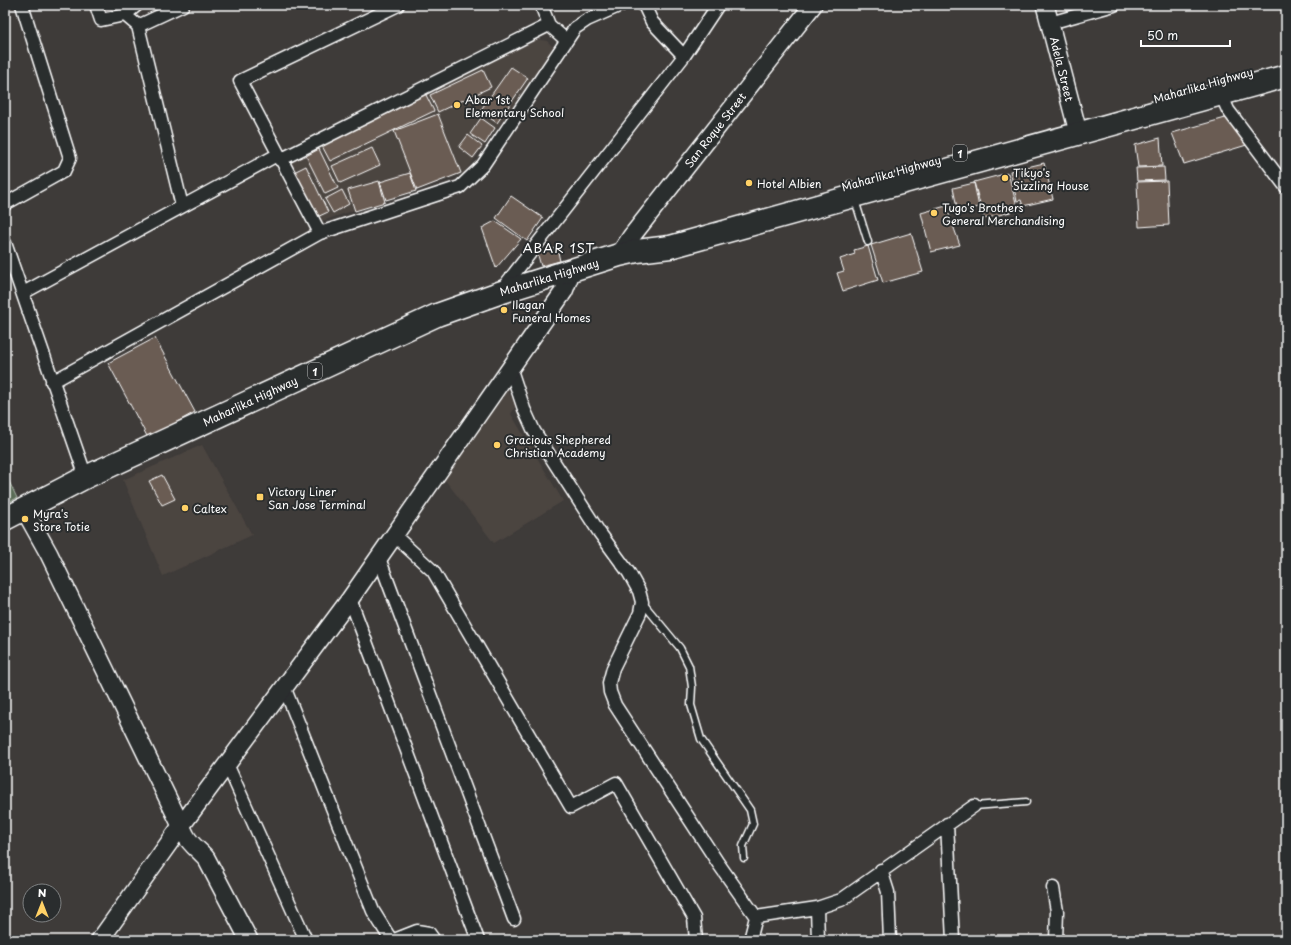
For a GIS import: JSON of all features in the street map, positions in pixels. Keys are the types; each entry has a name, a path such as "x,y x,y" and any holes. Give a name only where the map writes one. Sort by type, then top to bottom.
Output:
{"highway":[{"name":"Maharlika Highway","path":"1157,105 1221,94 1246,80 1286,62"},
{"name":"Maharlika Highway","path":"14,514 86,477 437,315 499,293 628,253 670,236 852,191 1246,80 1286,76"}],"street":[{"path":"5,204 64,171 70,158 22,5"},
{"path":"96,5 101,20 125,15 136,5"},
{"path":"138,26 182,5"},
{"path":"320,233 278,157 240,82 398,5"},
{"path":"541,5 549,25 566,40"},
{"path":"52,382 320,233 460,187 483,165 566,40 581,23 621,5"},
{"path":"644,5 652,22 684,56"},
{"path":"499,293 684,56 718,5"},
{"name":"San Roque Street","path":"628,253 631,237 813,5"},
{"name":"Adela Street","path":"1045,5 1077,127"},
{"path":"1050,23 1114,5"},
{"path":"125,15 138,26 182,206"},
{"path":"23,293 182,206 278,157 549,25"},
{"path":"1221,94 1228,110 1286,187"},
{"path":"5,243 86,477"},
{"path":"100,940 181,826 284,689 395,536 510,367 564,291 572,270"},
{"path":"510,367 524,410 534,431 599,532 629,573 639,591 642,602 640,613 613,668 609,683 610,692 615,705 756,917 750,940"},
{"path":"14,514 49,554 190,844 200,851 206,858 249,940"},
{"path":"395,536 433,571 571,807 616,783 694,918 696,940"},
{"path":"379,558 514,919"},
{"path":"350,599 478,940"},
{"path":"284,689 373,911 392,940 417,931 429,933 434,940"},
{"path":"227,764 306,940"},
{"path":"756,917 817,908 840,900 974,806"},
{"path":"947,824 953,940"},
{"path":"881,870 888,892 890,940"},
{"path":"1053,888 1057,911 1056,940"},
{"path":"817,908 818,940"}],"lane":[{"path":"852,191 868,242"},
{"path":"642,602 680,648 689,666 692,688 691,705 701,739 750,810 753,824 743,846 744,858"},
{"path":"974,806 1026,802"}],"shaded area":[{"name":"Abar 1st Elementary School","path":"535,39 547,41 555,49 464,173 316,223 285,161"},
{"name":"Gracious Shephered Christian Academy","path":"506,388 516,405 511,414 563,501 494,543 442,476"},
{"name":"Caltex","path":"202,445 252,535 163,576 123,480"}],"green space":[{"path":"5,473 17,498 5,504"}],"building":[{"path":"511,67 528,78 497,123 480,111"},
{"path":"483,70 491,87 438,112 430,95"},
{"path":"425,93 434,111 330,161 321,144"},
{"path":"438,114 461,173 417,190 394,131"},
{"path":"1229,117 1250,144 1184,164 1172,133"},
{"path":"481,118 495,128 485,144 470,134"},
{"path":"468,135 482,146 473,158 459,147"},
{"path":"1160,138 1162,166 1138,167 1135,145"},
{"path":"372,148 380,165 340,183 332,166"},
{"path":"319,149 338,188 325,194 306,156"},
{"path":"1044,163 1053,199 1023,206 1021,200 1017,201 1010,171"},
{"path":"306,166 328,212 313,219 290,174"},
{"path":"1164,167 1165,180 1137,181 1136,168"},
{"path":"410,173 416,191 386,200 380,182"},
{"path":"1008,173 1018,210 984,219 974,182"},
{"path":"379,181 385,202 355,211 348,190"},
{"path":"1167,181 1169,225 1139,227 1137,182"},
{"path":"974,183 979,207 958,212 953,188"},
{"path":"342,190 349,204 333,213 325,199"},
{"path":"511,196 543,218 527,241 496,218"},
{"path":"946,206 960,245 931,252 921,213"},
{"path":"495,221 521,239 496,268 482,228"},
{"path":"911,233 923,272 883,283 871,245"},
{"path":"868,246 878,280 843,291 837,273 844,271 840,259 855,254 854,250"},
{"path":"557,248 560,261 541,266 537,252"},
{"path":"155,338 195,412 148,438 108,363"},
{"path":"162,475 175,499 162,505 149,481"}],"place":[{"name":"Abar 1st Elementary School","path":"457,105"},
{"name":"Tikyo's Sizzling House","path":"1005,178"},
{"name":"Hotel Albien","path":"749,183"},
{"name":"Tugo's Brothers General Merchandising","path":"934,213"},
{"name":"Ilagan Funeral Homes","path":"504,310"},
{"name":"Gracious Shephered Christian Academy","path":"497,445"},
{"name":"Victory Liner San Jose Terminal","path":"260,497"},
{"name":"Caltex","path":"185,508"},
{"name":"Myra's Store Totie","path":"25,519"}],"district":[{"name":"ABAR 1ST","path":"559,247"}]}
